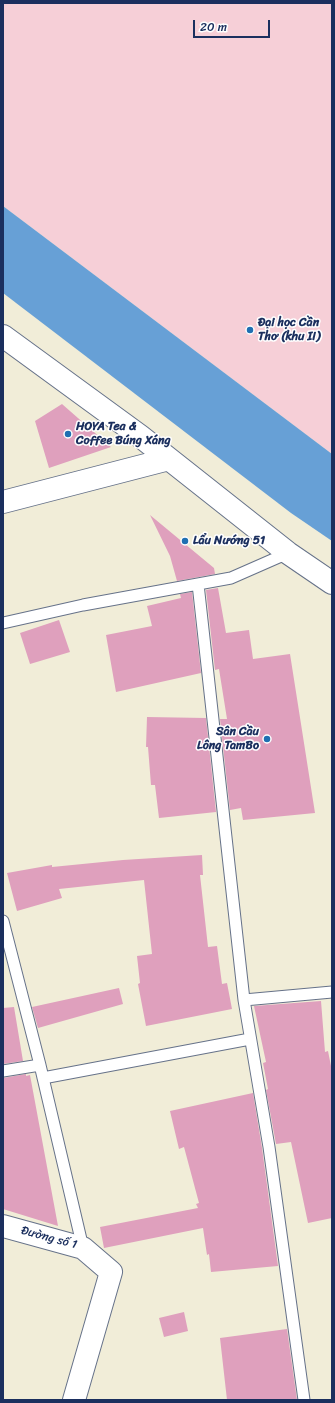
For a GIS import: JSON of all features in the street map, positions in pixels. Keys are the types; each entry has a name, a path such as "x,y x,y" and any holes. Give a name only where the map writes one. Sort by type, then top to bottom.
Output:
{"street":[{"path":"3,336 140,436 288,553 332,583"},
{"path":"3,502 169,459"},
{"name":"Đường số 1","path":"3,1226 83,1248 111,1272 74,1400"}],"lane":[{"path":"3,623 83,605 231,578 288,553"},
{"path":"198,584 244,1000 269,1147 304,1400"},
{"path":"3,921 40,1065 83,1248"},
{"path":"244,1000 332,992"},
{"path":"43,1078 250,1039"},
{"path":"3,1071 40,1065"}],"shaded area":[{"name":"Đại học Cần Thơ (khu II)","path":"3,3 332,3 332,454 3,206"}],"water":[{"path":"3,206 332,454 332,541 291,513 3,293"}],"building":[{"name":"HOYA Tea & Coffee Búng Xáng","path":"62,404 111,447 49,468 35,421"},
{"path":"150,515 214,568 215,574 177,581 170,556"},
{"name":"Sân Cầu Lông TamBo","path":"218,588 226,633 249,630 253,659 290,654 315,813 243,820 241,808 230,810 220,719 227,719 219,669 215,670 206,590"},
{"path":"192,592 201,673 116,692 106,635 152,626 147,606 181,598 180,594"},
{"path":"59,620 70,652 30,664 20,633"},
{"path":"147,717 206,718 216,812 159,818 155,785 151,785 148,747 146,747"},
{"path":"202,855 203,875 200,875 208,947 217,946 222,984 227,983 232,1009 146,1026 138,984 140,983 137,956 152,954 144,880 59,889 62,898 17,911 7,873 52,865 52,867 123,860"},
{"path":"119,988 123,1004 38,1028 32,1007"},
{"path":"321,1001 325,1052 328,1051 332,1071 332,1218 308,1223 291,1142 276,1144 266,1090 268,1089 263,1063 266,1062 254,1006"},
{"path":"14,1007 23,1061 3,1064 3,1008"},
{"path":"26,1074 26,1076 30,1075 58,1226 3,1209 3,1078"},
{"path":"253,1093 278,1266 211,1272 209,1254 207,1255 203,1228 104,1248 100,1227 198,1208 196,1204 199,1203 184,1147 179,1149 170,1111"},
{"path":"184,1312 188,1331 164,1337 159,1318"},
{"path":"287,1329 297,1400 227,1400 220,1338"}],"place":[{"name":"Đại học Cần Thơ (khu II)","path":"250,330"},
{"name":"HOYA Tea & Coffee Búng Xáng","path":"68,434"},
{"name":"Lẩu Nướng 51","path":"185,541"},
{"name":"Sân Cầu Lông TamBo","path":"267,739"}]}
